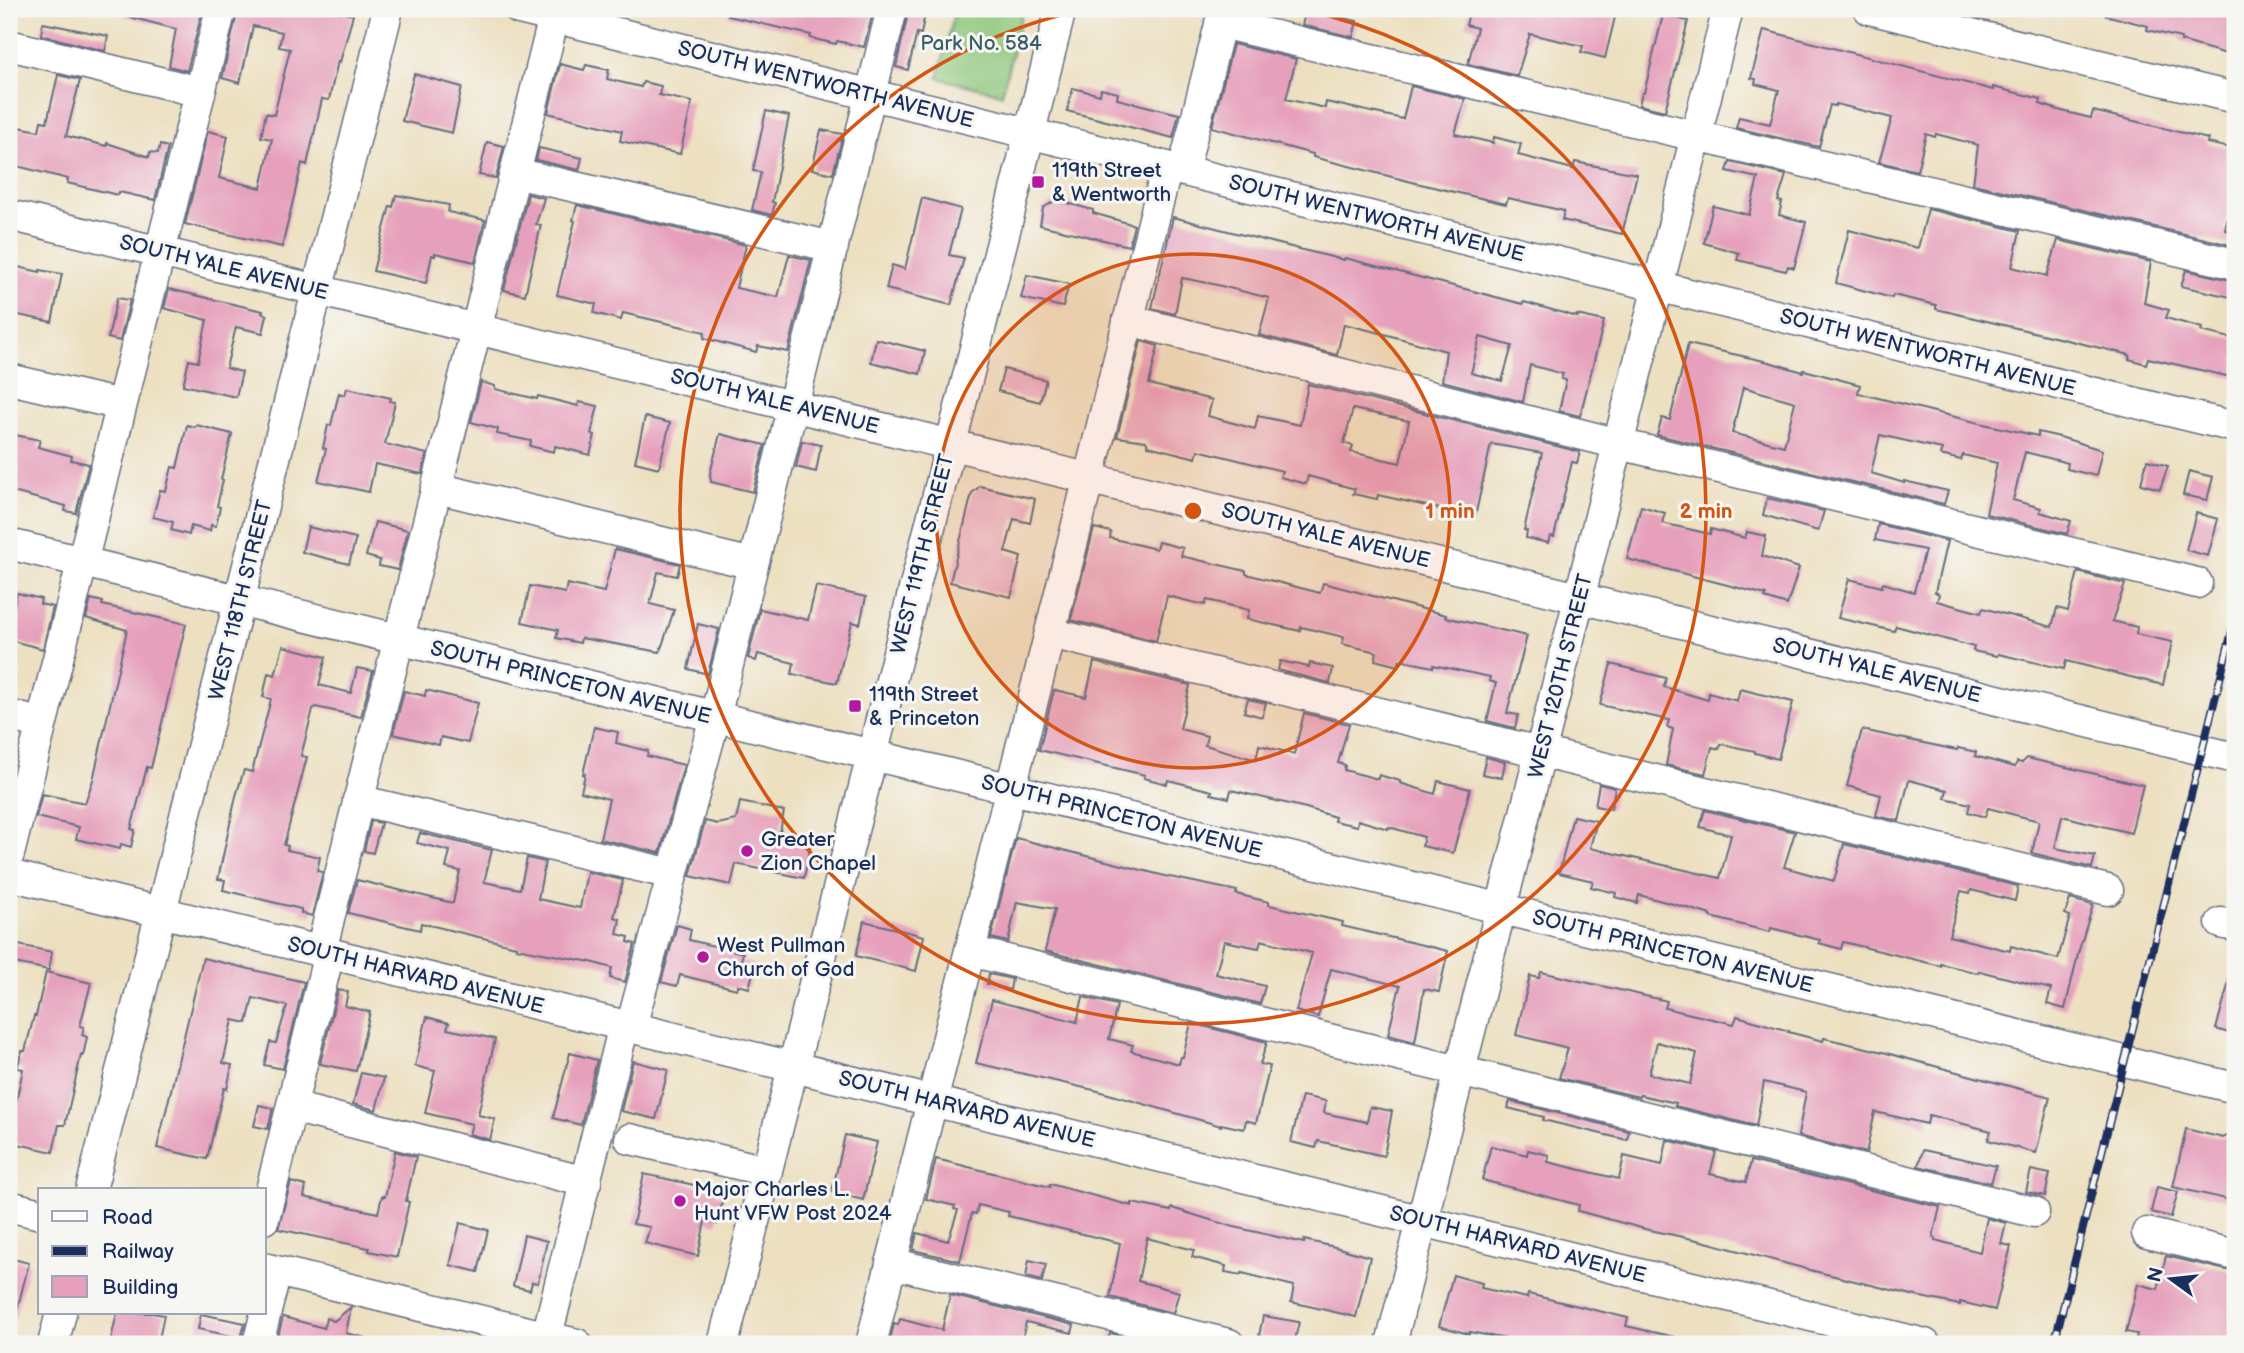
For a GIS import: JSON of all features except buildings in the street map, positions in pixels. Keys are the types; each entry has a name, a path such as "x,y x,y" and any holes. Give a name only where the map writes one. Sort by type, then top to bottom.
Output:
{"street":[{"path":"9,854 221,9"},
{"name":"WEST 118TH STREET","path":"92,1188 388,9"},
{"name":"SOUTH WENTWORTH AVENUE","path":"519,9 555,13 871,95 2235,427"},
{"path":"546,1340 628,1026 715,717 892,9"},
{"name":"WEST 119TH STREET","path":"723,1344 1061,9"},
{"name":"WEST 120TH STREET","path":"1391,1344 1728,9"},
{"path":"1869,9 2235,98"},
{"path":"266,1211 292,1107 358,800 555,13"},
{"path":"871,1344 1128,320 1222,16 1696,136 2235,264"},
{"path":"9,45 200,92"},
{"path":"515,173 833,247"},
{"name":"SOUTH YALE AVENUE","path":"9,215 2235,758"},
{"path":"1128,320 1619,444 2197,583"},
{"path":"9,379 121,405"},
{"path":"437,488 753,564"},
{"name":"SOUTH PRINCETON AVENUE","path":"9,544 2235,1088"},
{"path":"1050,633 2108,890"},
{"path":"9,715 41,724"},
{"path":"358,800 672,874"},
{"name":"SOUTH HARVARD AVENUE","path":"9,875 1925,1344"},
{"path":"970,951 2034,1212"},
{"path":"292,1107 586,1182"},
{"path":"630,1139 767,1171"},
{"path":"9,1206 38,1213"},
{"path":"2147,1233 2235,1255"},
{"path":"891,1263 1229,1344"},
{"path":"266,1295 270,1270 546,1340 577,1344"},
{"path":"53,1344 61,1314"},
{"path":"258,1344 263,1314"}],"green space":[{"name":"Park No. 584","path":"955,9 1023,9 1002,94 938,78"}],"railway":[{"path":"2054,1344 2235,619"}],"place":[{"name":"119th Street & Wentworth","path":"1038,182"},
{"name":"119th Street & Princeton","path":"855,706"},
{"name":"Greater Zion Chapel","path":"747,851"},
{"name":"West Pullman Church of God","path":"703,957"},
{"name":"Major Charles L. Hunt VFW Post 2024","path":"680,1201"}]}
